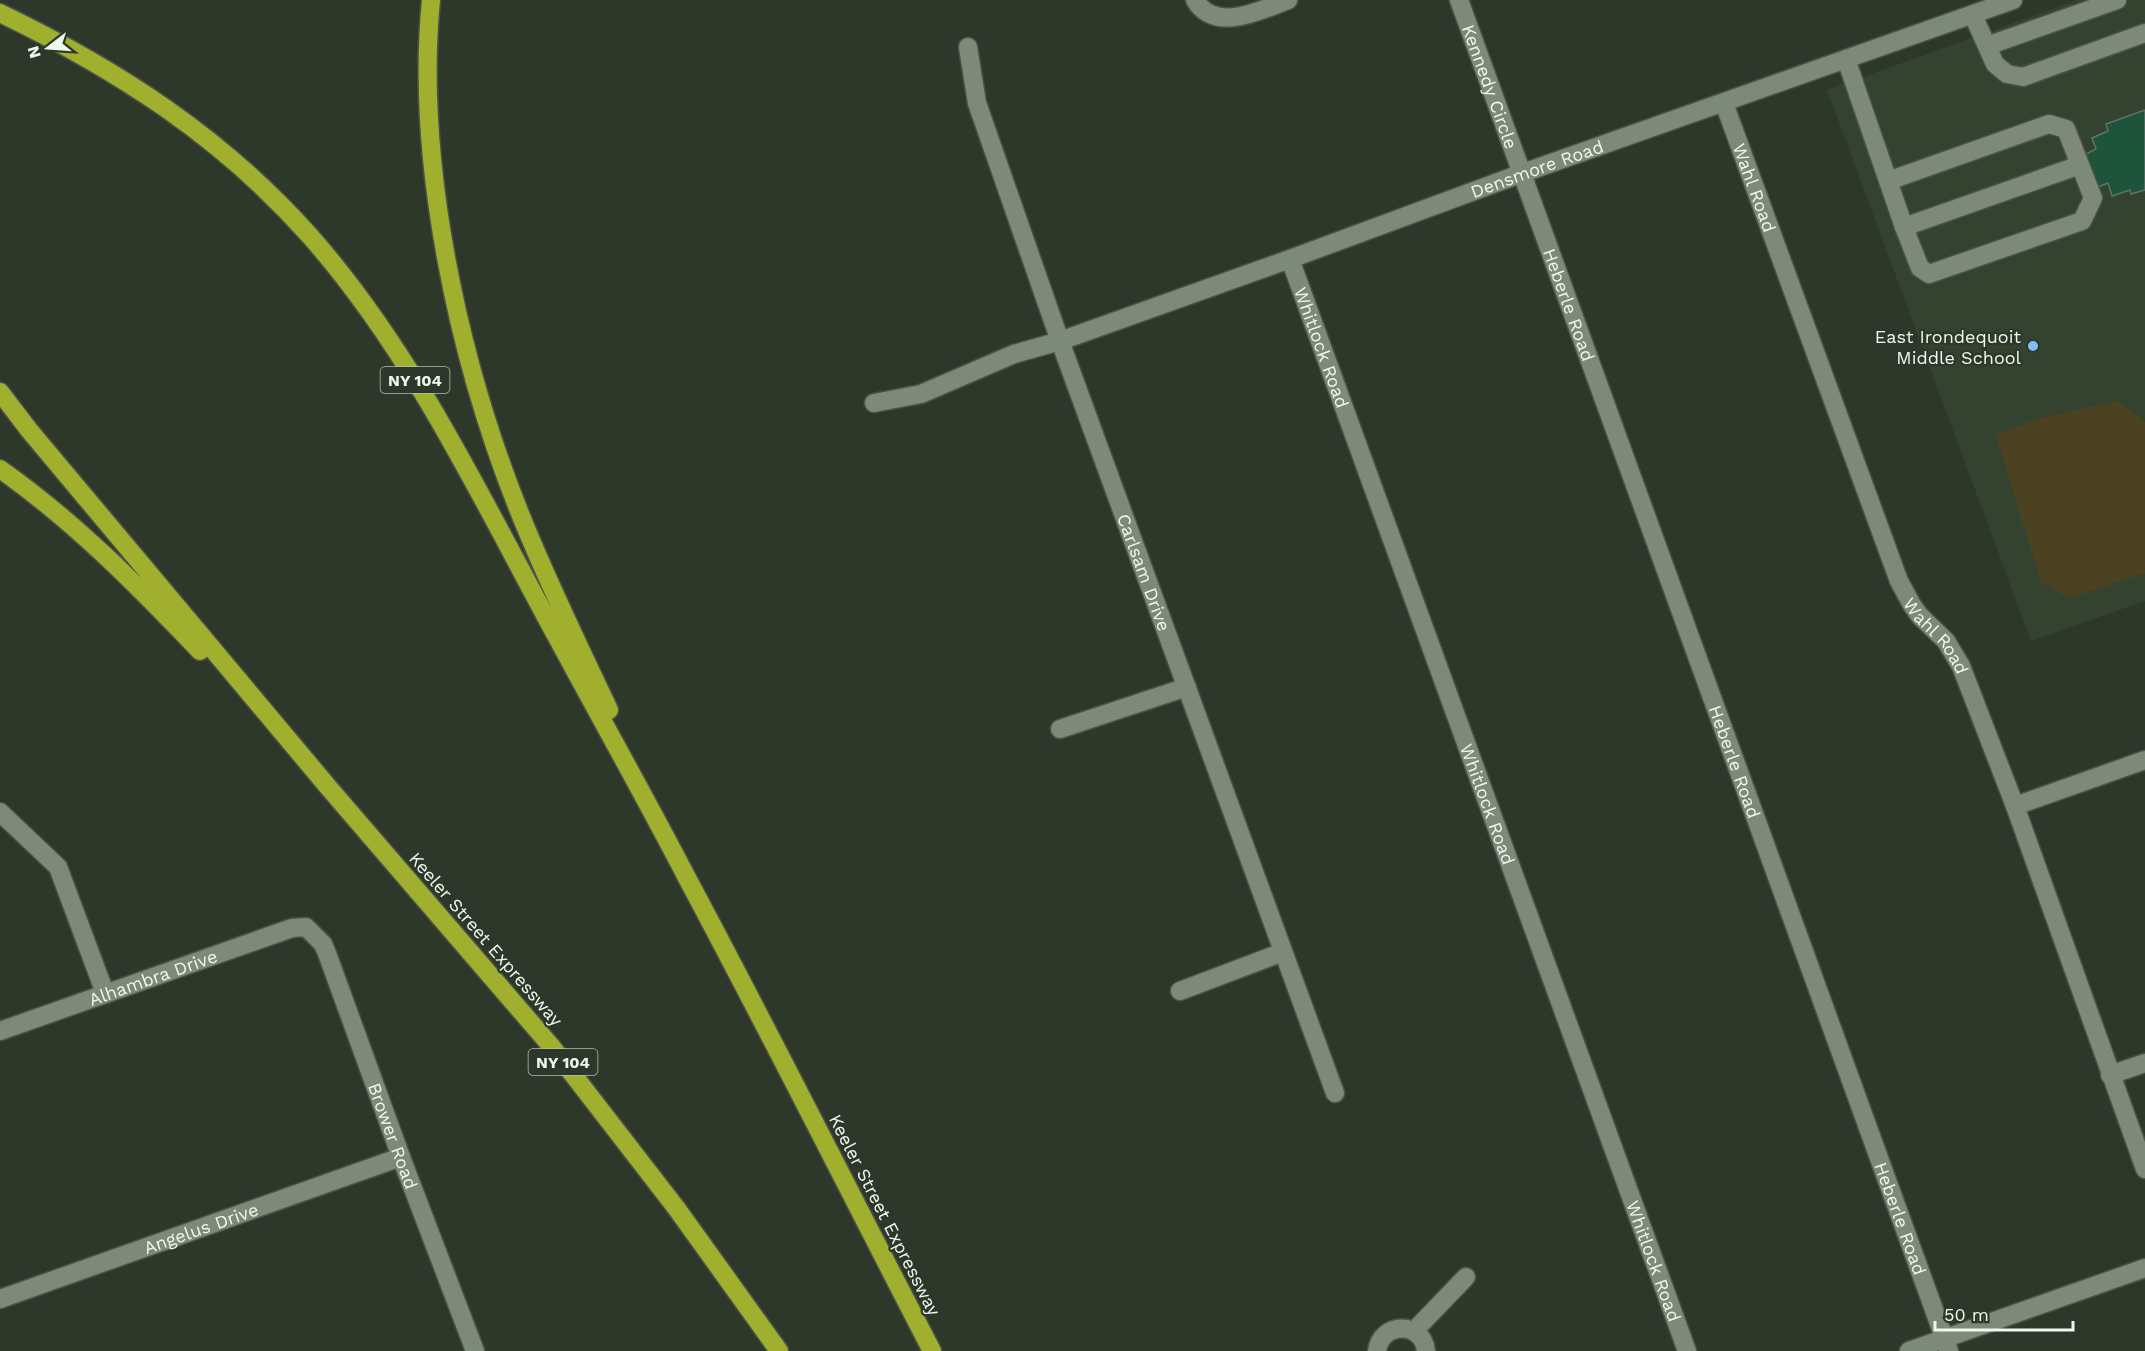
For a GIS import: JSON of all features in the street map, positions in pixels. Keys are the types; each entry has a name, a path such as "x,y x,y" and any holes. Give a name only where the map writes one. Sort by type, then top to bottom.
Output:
{"highway":[{"path":"431,0 428,85 436,185 457,306 482,403 506,477 544,571 686,875"},
{"name":"NY 104","path":"0,13 100,64 184,121 236,164 286,211 352,287 398,351 443,428 686,875"},
{"path":"0,392 29,430 329,788"},
{"name":"NY 104","path":"0,469 52,508 105,556 191,642 329,788"},
{"name":"Keeler Street Expressway","path":"329,788 558,1055 698,1236 779,1351"},
{"name":"Keeler Street Expressway","path":"686,875 932,1351"}],"street":[{"path":"1195,0 1206,12 1218,17 1232,18 1288,0"},
{"name":"Kennedy Circle","path":"1459,0 1520,174"},
{"name":"Densmore Road","path":"874,403 921,394 1014,354 1290,259 1520,174 2013,0"},
{"path":"1987,46 2117,0"},
{"path":"1973,15 1995,64 2007,74 2023,77 2145,33"},
{"name":"Carlsam Drive","path":"968,47 977,104 1060,340 1335,1093"},
{"path":"1846,59 1888,181 1904,227 1920,268 1929,274 2082,221 2092,198 2066,129 2049,124 1888,181"},
{"name":"Wahl Road","path":"1724,103 1899,581 1912,606 1946,641 1954,654 2015,806 2145,1170"},
{"path":"1904,227 2080,165"},
{"name":"Heberle Road","path":"1520,174 1947,1345"},
{"name":"Whitlock Road","path":"1290,259 1687,1351"},
{"path":"1060,729 1187,687"},
{"path":"2015,806 2145,760"},
{"path":"0,812 58,867 105,993"},
{"name":"Alhambra Drive","path":"0,1031 292,928 306,927"},
{"name":"Brower Road","path":"306,927 316,935 326,950 475,1351"},
{"path":"1180,990 1283,952"},
{"path":"2110,1075 2145,1063"},
{"name":"Angelus Drive","path":"0,1299 401,1157"},
{"path":"1909,1351 1947,1345 2145,1268"},
{"path":"1414,1331 1466,1277"},
{"path":"1377,1351 1380,1340 1391,1330 1407,1328 1422,1337 1426,1351"}],"shaded area":[{"name":"East Irondequoit Middle School","path":"2077,0 2145,0 2145,601 2031,641 1827,90"},
{"path":"2117,401 2145,422 2145,573 2069,598 2041,583 1996,435 2038,419"}],"building":[{"path":"2145,110 2145,190 2131,194 2130,190 2112,196 2108,183 2098,187 2086,154 2096,149 2092,138 2108,131 2106,124"}],"place":[{"name":"East Irondequoit Middle School","path":"2033,346"}]}
